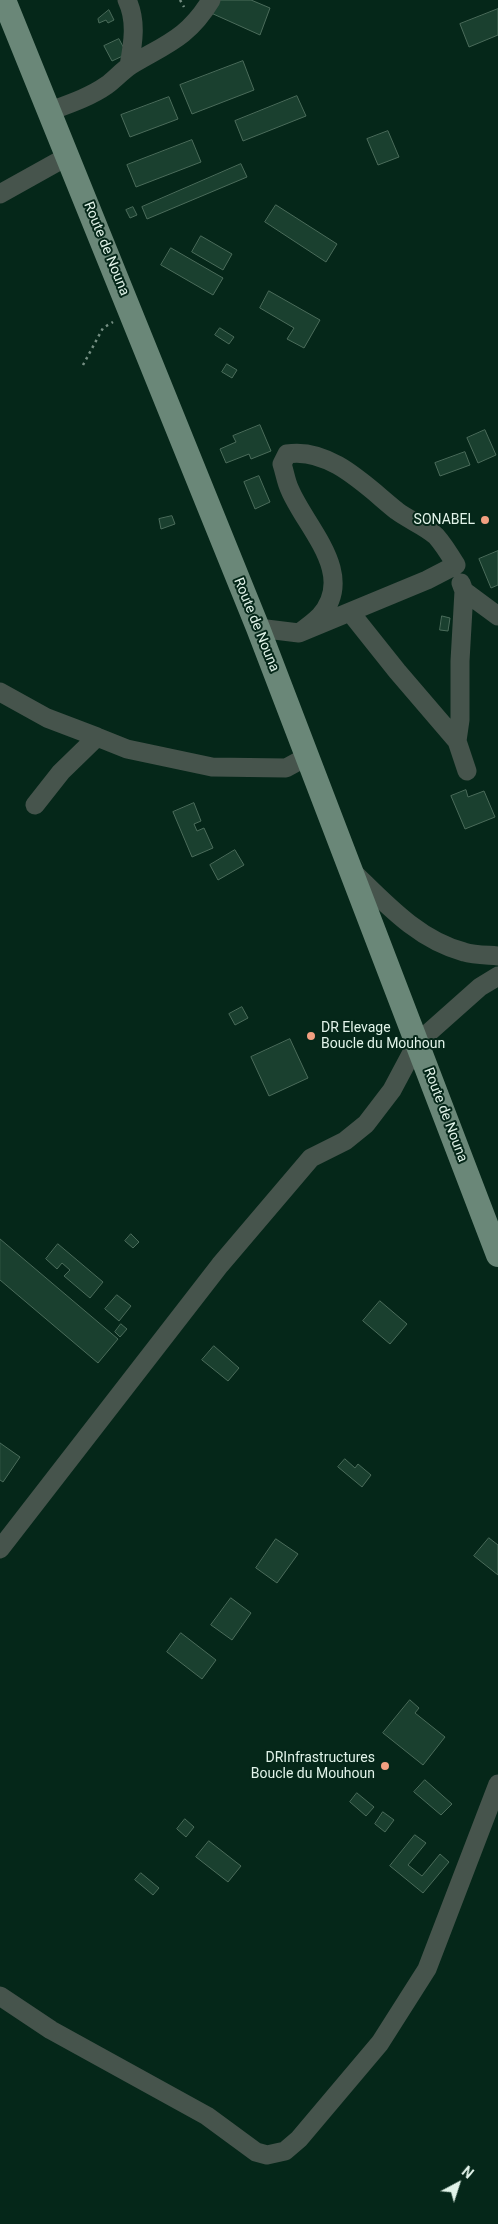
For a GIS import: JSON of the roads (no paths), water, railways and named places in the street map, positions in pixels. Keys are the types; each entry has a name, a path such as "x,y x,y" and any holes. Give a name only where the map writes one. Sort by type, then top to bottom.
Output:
{"main road":[{"name":"Route de Nouna","path":"4,0 258,628 498,1254"}],"street":[{"path":"127,0 133,13 133,40 129,66"},
{"path":"50,111 106,86 129,66 171,44 184,34 211,0"},
{"path":"0,194 68,156"},
{"path":"299,634 321,615 331,596 334,579 328,557 290,490 282,464 287,454 296,452 319,456 360,480 398,512 435,536 456,565 464,591 458,741 467,771"},
{"path":"258,628 299,634 428,580 456,565"},
{"path":"464,591 498,616"},
{"path":"350,612 458,741"},
{"path":"1,697 47,718 127,750 212,767 286,768 308,756"},
{"path":"35,806 61,772 97,737"},
{"path":"351,870 427,938 464,952 498,956"},
{"path":"0,1549 220,1265 310,1158 345,1141 366,1124 392,1090 417,1044 480,987 498,976"},
{"path":"0,1996 51,2030 207,2116 256,2152 267,2155 285,2150 304,2133 380,2042 427,1969 498,1784"}],"place":[{"name":"SONABEL","path":"485,520"},
{"name":"DR Elevage Boucle du Mouhoun","path":"311,1036"},
{"name":"DRInfrastructures Boucle du Mouhoun","path":"385,1766"}]}
